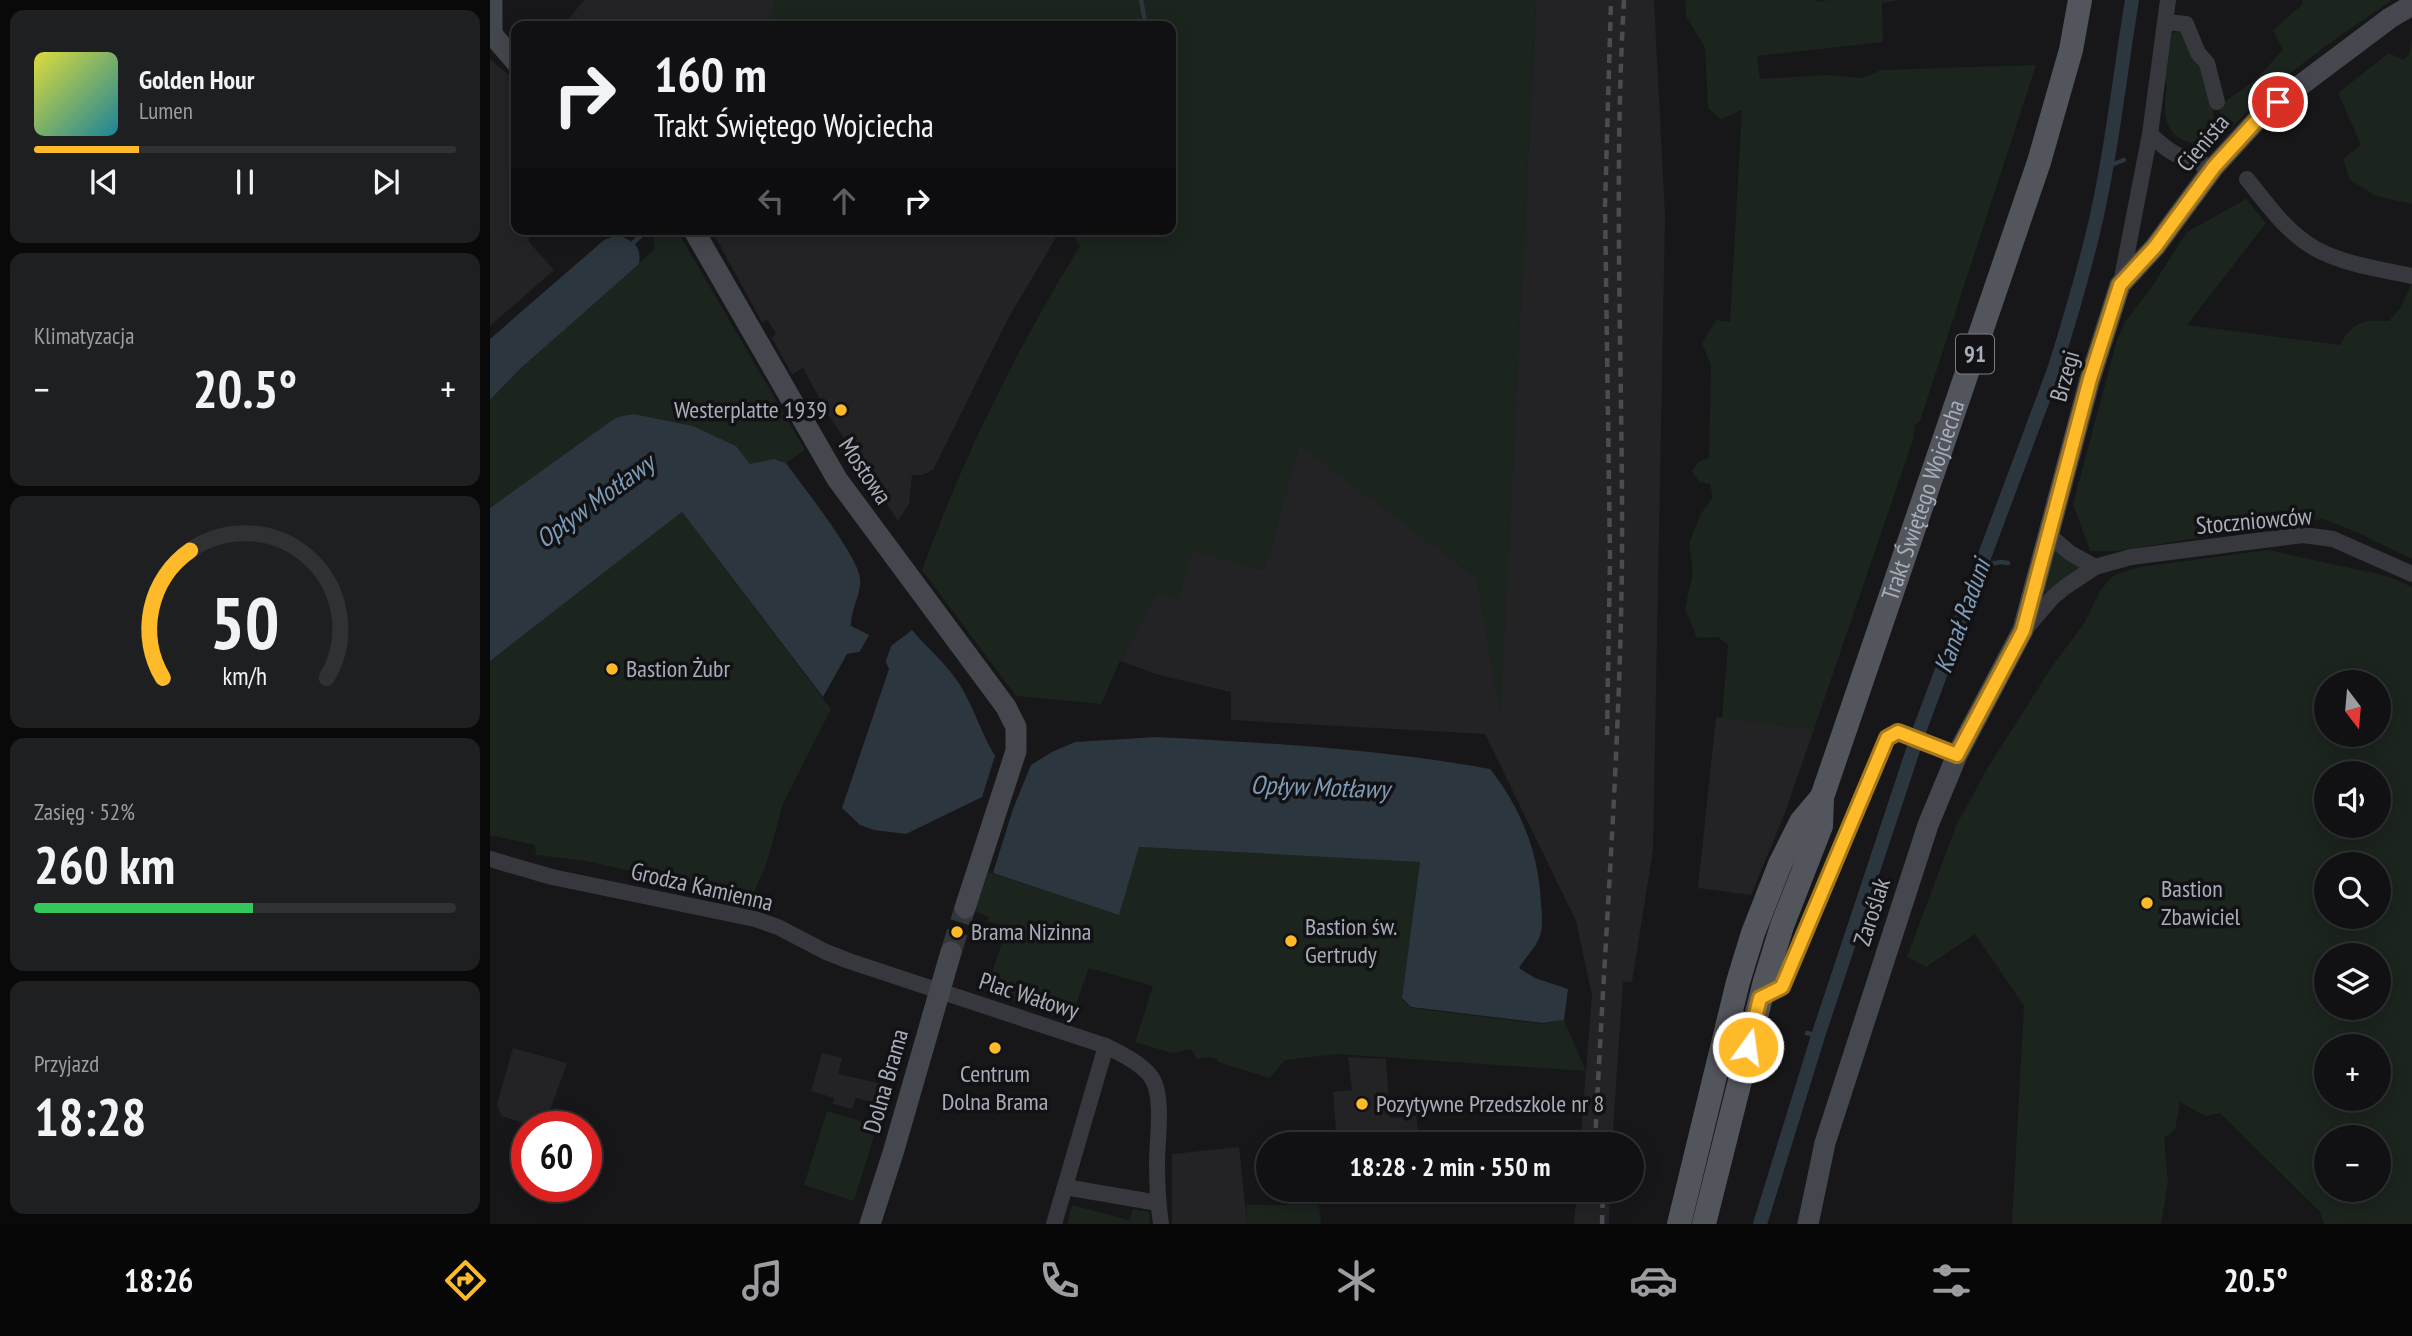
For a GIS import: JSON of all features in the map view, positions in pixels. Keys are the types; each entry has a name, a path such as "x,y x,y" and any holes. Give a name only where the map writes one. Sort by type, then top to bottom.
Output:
{"main road":[{"name":"Trakt Świętego Wojciecha","path":"1690,1223 1782,926 1821,827 1822,797 2039,163 2071,50 2080,0"},
{"name":"Trakt Świętego Wojciecha","path":"1690,1223 1735,995 1753,933 1780,864 1801,822 1822,797"}],"street":[{"path":"492,0 491,34 511,56"},
{"name":"Brzegi","path":"2023,631 2090,379 2120,285 2150,134 2168,0"},
{"name":"Cienista","path":"2120,285 2155,247 2214,167 2256,121 2390,18 2412,5"},
{"path":"2165,22 2186,24 2198,53 2207,63 2217,102"},
{"path":"2150,134 2166,150 2189,162 2214,167"},
{"path":"2247,179 2292,232 2315,248 2357,265 2412,276"},
{"name":"Mostowa","path":"696,235 837,479 1006,707 1016,727 1016,751 965,908"},
{"path":"2049,535 2070,553 2095,567"},
{"name":"Stoczniowców","path":"2023,631 2052,598 2095,567 2131,557 2303,535 2333,539 2412,574"},
{"name":"Zaroślak","path":"1808,1224 1825,1143 1928,825 1957,755 2023,631"},
{"path":"1760,998 1782,987 1887,738 1898,732 1957,755"},
{"name":"Grodza Kamienna","path":"490,859 552,877 755,919 778,927 826,952 939,989"},
{"name":"Dolna Brama","path":"870,1224 951,952"},
{"name":"Plac Wałowy","path":"939,989 1106,1046 1132,1061 1149,1075 1154,1082 1158,1104 1158,1203 1161,1224"},
{"path":"1054,1224 1106,1046"},
{"path":"1065,1187 1158,1203"}],"shaded area":[{"path":"584,0 776,0 770,21 567,21"},
{"path":"776,0 1536,0 1500,716 1477,578 1299,445 1264,570 1192,551 1179,597 1155,596 1120,661 1101,704 1016,696 922,570 955,485 993,404 1034,324 1080,246 1074,235 1176,235 1176,21 770,21"},
{"path":"1536,0 1654,0 1665,216 1653,850 1632,982 1623,982 1613,1132 1581,1132 1592,995 1576,921 1485,734 1231,720 1231,692 1159,675 1120,661 1155,596 1179,596 1191,550 1264,570 1299,444 1477,578 1500,711"},
{"path":"1685,0 1900,0 1882,3 1883,42 1757,56 1760,79 1828,75 1862,78 1881,70 2036,65 1920,421 1915,425 1913,440 1814,729 1722,718 1728,645 1718,637 1697,638 1685,609 1693,571 1689,544 1700,515 1713,497 1710,484 1699,482 1692,471 1698,462 1709,458 1711,366 1702,343 1716,320 1730,322 1742,110 1721,119 1708,108 1705,48 1686,16"},
{"path":"2302,0 2392,0 2287,76 2226,131 2220,119 2219,106 2255,80 2283,50 2273,30 2303,4"},
{"path":"2180,30 2200,64 2214,106 2213,114 2221,136 2210,145 2196,145 2179,138 2173,133 2166,119 2165,83 2172,34"},
{"path":"2412,39 2412,204 2376,196 2350,180 2343,159 2361,145 2338,93 2389,53 2403,60 2409,55"},
{"path":"490,59 511,77 511,235 529,235 529,242 554,270 490,326"},
{"path":"2246,199 2266,223 2187,325 2340,345 2349,331 2360,324 2389,321 2400,308 2412,283 2412,559 2323,519 2242,528 2236,532 2116,551 2090,551 2073,504 2117,340 2125,322 2187,232"},
{"path":"654,235 680,235 805,450 786,463 773,460 750,464 736,446 693,426 634,414 611,421 490,508 490,400 521,368 654,250"},
{"path":"714,235 1057,235 1009,317 933,470 922,475 912,475 909,504 898,521 830,417 803,368 792,374 772,338 776,334 768,320 762,322"},
{"path":"682,512 831,709 783,804 766,865 750,901 735,894 586,861 536,855 535,845 490,835 490,661"},
{"path":"2056,550 2079,566 2079,569 2041,596 2053,551"},
{"path":"2268,550 2387,576 2412,587 2412,1224 2324,1224 2320,1212 2220,1113 2205,1116 2180,1102 2175,1130 2164,1138 2168,1182 2161,1224 2012,1224 2024,1006 1975,934 1926,967 1907,957 1956,826 1987,769 2051,668 2085,622 2100,591 2117,574 2140,567"},
{"path":"1716,717 1814,729 1783,818 1751,895 1698,888"},
{"path":"1138,847 1420,862 1402,999 1411,1008 1542,1024 1564,1020 1586,1071 1337,1054 1285,1060 1270,1078 1210,1057 1197,1059 1191,1049 1172,1053 1135,1042 1153,986 1089,968 1070,1021 986,991 1007,927 988,921 989,917 975,911 988,872 1119,915"},
{"path":"513,1048 567,1063 550,1111 511,1111 511,1119 501,1116 497,1104"},
{"path":"822,1053 842,1058 838,1074 892,1086 886,1106 856,1098 852,1109 833,1104 834,1098 811,1091"},
{"name":"Pozytywne Przedszkole nr 8","path":"1348,1057 1386,1059 1390,1118 1416,1116 1418,1132 1336,1132 1333,1092 1352,1090"},
{"path":"827,1111 877,1126 854,1201 804,1185"},
{"path":"1239,1147 1247,1224 1172,1224 1172,1154"},
{"path":"1576,1202 1610,1202 1609,1224 1574,1224"},
{"path":"1072,1205 1129,1220 1133,1209 1149,1212 1150,1224 1067,1224"},
{"path":"1246,1205 1319,1205 1321,1224 1247,1224"}],"water":[{"path":"617,235 628,239 638,248 639,264 521,368 490,400 490,339 604,240"},
{"name":"Opływ Motławy","path":"634,414 693,426 736,446 750,464 774,459 786,463 840,537 857,568 860,584 851,626 891,646 912,630 960,685 995,756 982,797 906,834 874,830 860,825 842,808 889,669 886,662 859,652 847,654 823,697 682,512 490,661 490,508 611,421"},
{"name":"Opływ Motławy","path":"1157,737 1282,744 1490,769 1519,815 1532,849 1540,885 1540,936 1519,968 1535,978 1568,989 1564,1020 1542,1023 1411,1007 1402,998 1420,862 1139,847 1119,915 993,873 1013,809 1031,765 1075,742"}],"pier":[{"path":"871,632 893,641 884,666 857,656"}],"waterway":[{"path":"1141,0 1145,21"},
{"name":"Kanał Raduni","path":"1760,1224 1818,1036 1921,726 2054,370 2099,208 2132,0"},
{"path":"2106,167 2124,160"},
{"path":"634,242 642,235"},
{"path":"1979,566 2008,563"},
{"path":"1807,1033 1818,1036"}],"tunnel":[{"path":"951,952 965,908"}],"railway":[{"path":"1607,735 1610,557 1605,206 1611,0"},
{"path":"1596,1132 1621,631 1619,140 1624,0"},
{"path":"1602,1224 1603,1202"}],"place":[{"name":"Westerplatte 1939","path":"841,410"},
{"name":"Bastion Żubr","path":"612,669"},
{"name":"Bastion Zbawiciel","path":"2147,903"},
{"name":"Brama Nizinna","path":"957,932"},
{"name":"Bastion św. Gertrudy","path":"1291,941"},
{"name":"Centrum Dolna Brama","path":"995,1048"},
{"name":"Pozytywne Przedszkole nr 8","path":"1362,1104"}],"route":[{"path":"1748,1047 1760,998 1782,987 1887,738 1898,732 1957,755 2023,631 2090,379 2120,285 2155,247 2214,167 2256,121 2278,102"}]}
